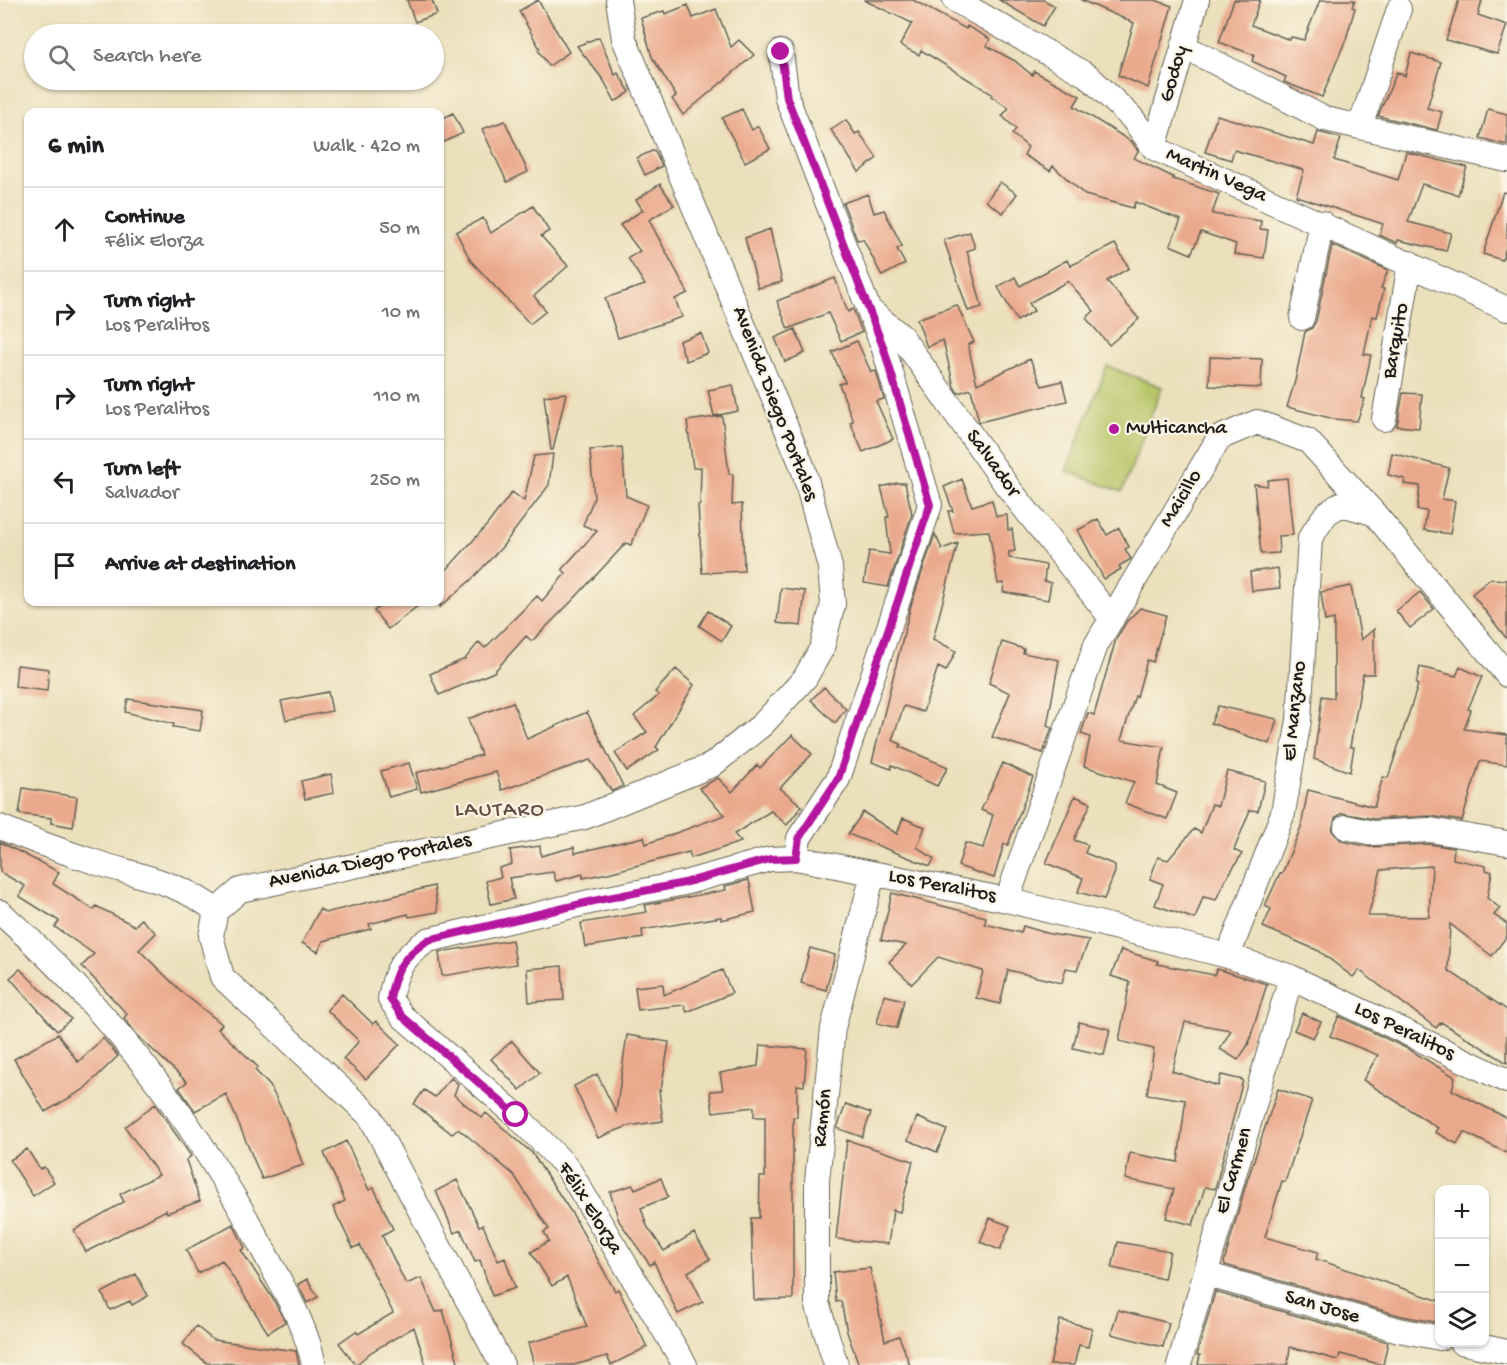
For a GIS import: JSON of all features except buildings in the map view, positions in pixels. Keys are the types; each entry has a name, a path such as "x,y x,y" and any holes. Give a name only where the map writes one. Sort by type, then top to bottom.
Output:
{"street":[{"name":"Avenida Diego Portales","path":"216,911 240,890 585,817 712,765 763,724 805,678 822,648 833,604 830,567 803,468 624,39 618,0"},
{"name":"Martin Vega","path":"955,0 1088,76 1132,118 1154,148 1507,309"},
{"name":"Godoy","path":"1154,148 1197,0"},
{"path":"1360,127 1399,9"},
{"path":"1183,46 1324,119 1507,160"},
{"name":"Salvador","path":"781,52 787,98 884,349 930,505 838,779 799,838 796,858"},
{"path":"1302,318 1322,223"},
{"name":"Barquito","path":"1384,419 1410,263"},
{"name":"Salvador","path":"870,311 901,336 1007,486 1112,619"},
{"name":"Maicillo","path":"1007,900 1096,645 1219,438 1257,422 1308,441 1374,513 1507,675"},
{"name":"El Manzano","path":"1228,956 1283,813 1299,720 1310,538 1326,514 1341,504 1374,513"},
{"path":"0,827 82,858 147,877 194,896 216,911 211,936 222,977 370,1116 502,1365"},
{"path":"1346,827 1374,833 1430,830 1507,843"},
{"name":"Los Peralitos","path":"390,999 393,977 408,954 428,940 598,900 684,883 770,859 796,858 1007,900 1228,956 1291,977 1507,1081"},
{"name":"Ramón","path":"836,1365 817,1303 817,1181 832,1028 873,874"},
{"path":"0,912 49,956 122,1035 180,1110 253,1229 308,1337 314,1365"},
{"name":"El Carmen","path":"1179,1365 1291,977"},
{"name":"Félix Elorza","path":"390,999 402,1016 516,1115 567,1167 685,1365"},
{"name":"San Jose","path":"1205,1274 1399,1330 1435,1337"},
{"path":"1484,1347 1507,1352"}],"green space":[{"name":"Multicancha","path":"1107,366 1162,387 1122,492 1066,471"}],"place":[{"name":"Multicancha","path":"1114,429"}],"district":[{"name":"LAUTARO","path":"500,811"}],"route":[{"path":"516,1115 402,1016 390,999 393,977 408,954 428,940 598,900 684,883 770,859 796,858 799,838 838,779 930,505 884,349 787,98 781,52"}]}
